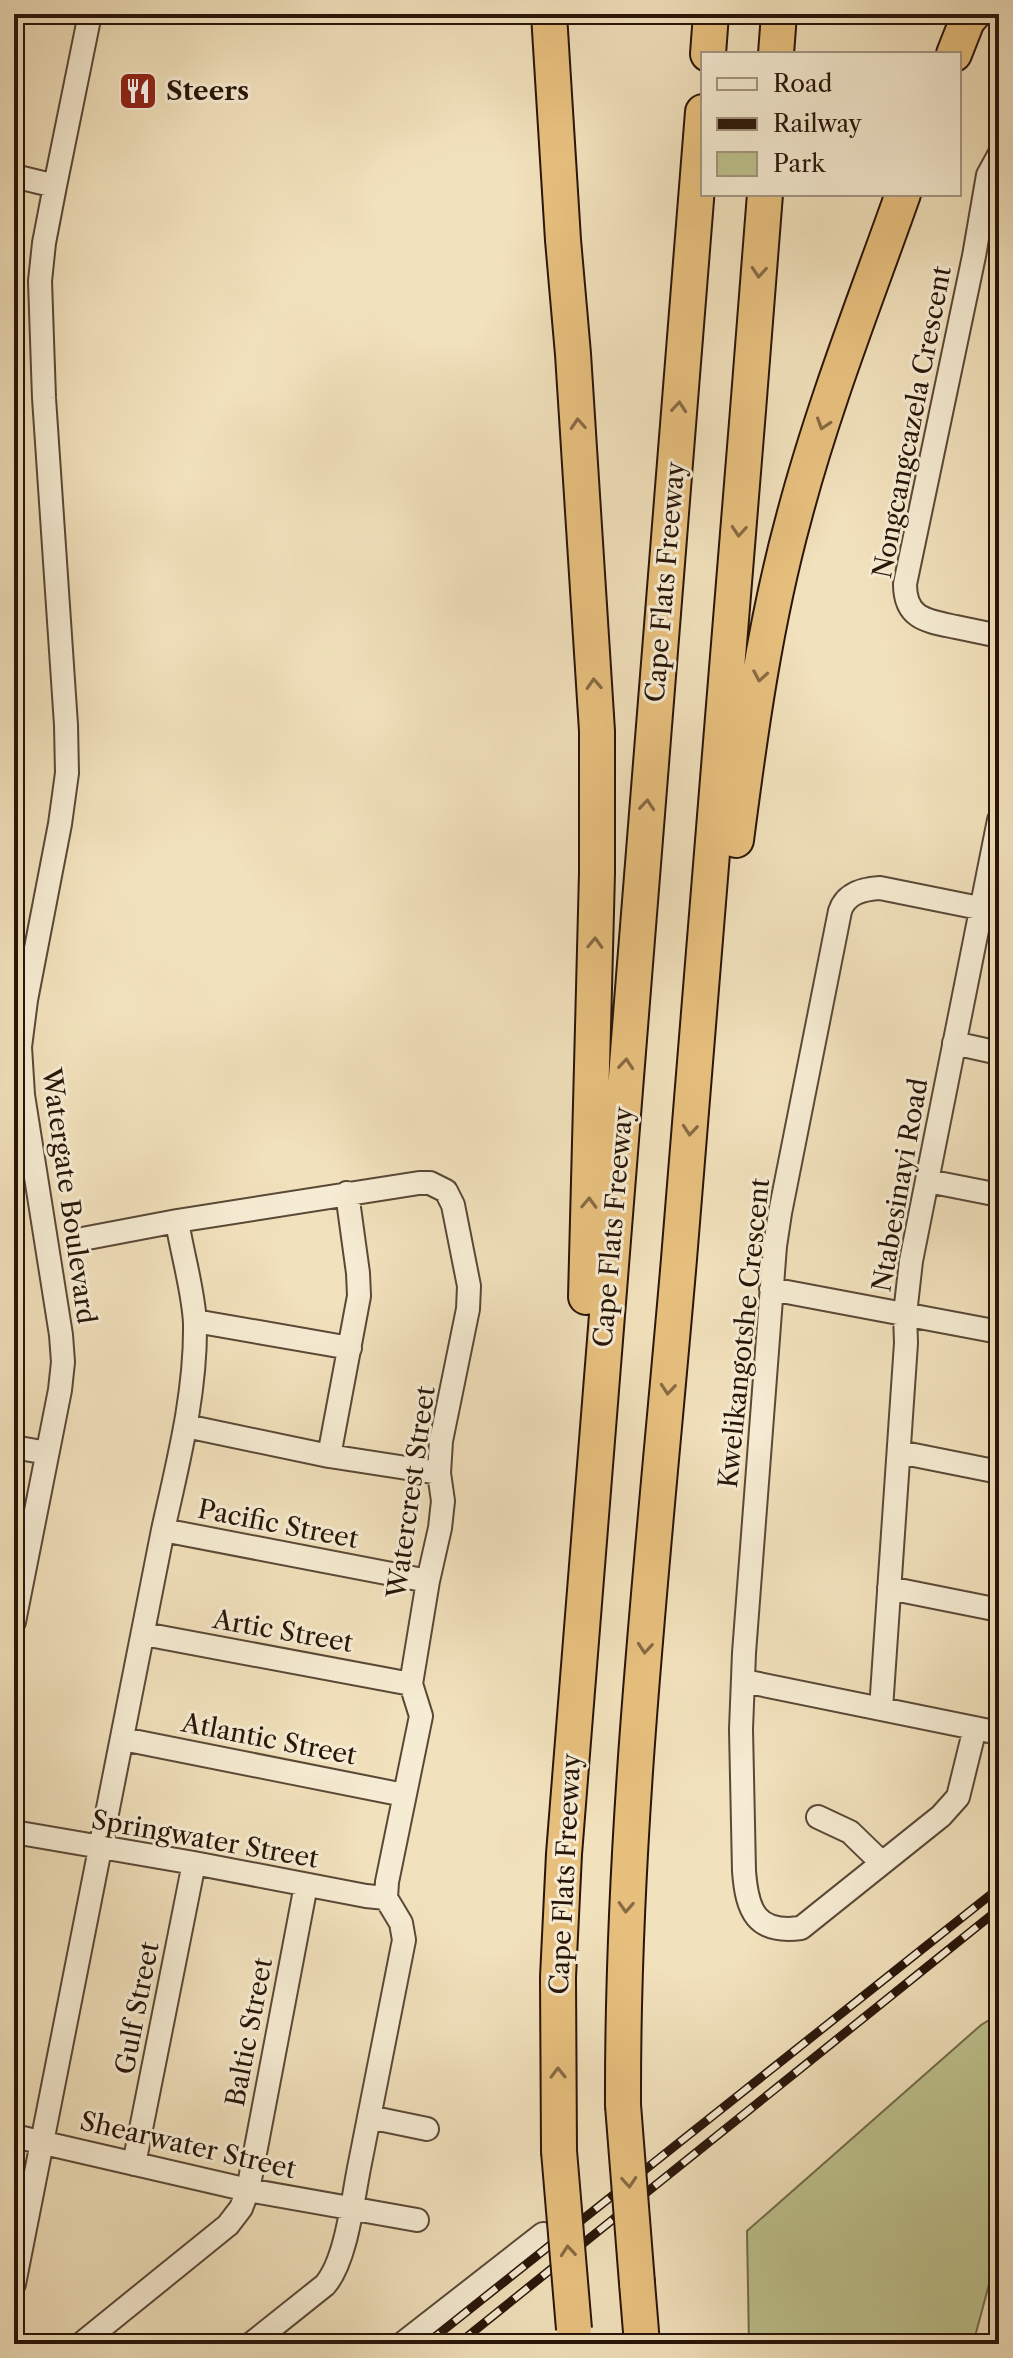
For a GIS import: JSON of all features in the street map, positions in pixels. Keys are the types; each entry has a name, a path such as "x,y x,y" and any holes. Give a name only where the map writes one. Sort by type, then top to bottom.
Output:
{"highway":[{"path":"549,14 597,731 597,873 581,1425 589,1533"},
{"path":"708,52 711,14"},
{"path":"776,52 779,14"},
{"path":"948,52 961,14"},
{"path":"955,52 973,14"},
{"name":"Cape Flats Freeway","path":"575,2336 559,2151 558,1977 564,1854 701,137"},
{"path":"642,2344 623,2105 623,2000 630,1818 700,1024 765,196"},
{"path":"700,1024 713,993 720,962 749,745 779,576 794,515 900,196"}],"street":[{"name":"Watergate Boulevard","path":"14,1622 63,1362 23,1095 20,1047 67,773 44,398 40,281 55,186 90,14"},
{"name":"Nongcangcazela Crescent","path":"999,155 988,175 905,584 905,598 917,616 999,636"},
{"path":"14,176 55,186"},
{"name":"Ntabesinayi Road","path":"881,1709 906,1343 905,1314 911,1261 954,1043 990,910 999,820"},
{"name":"Kwelikangotshe Crescent","path":"975,1728 958,1797 949,1809 801,1928 769,1926 754,1915 746,1894 744,1871 741,1744 744,1653 771,1289 780,1213 842,904 863,889 880,888 990,910"},
{"path":"954,1043 999,1053"},
{"path":"928,1181 999,1195"},
{"name":"Watercrest Street","path":"77,1240 419,1183 430,1183 446,1191 453,1205 469,1286 468,1309 441,1441 439,1473 443,1501 411,1684 421,1716 386,1898"},
{"path":"329,1456 359,1296 347,1193"},
{"path":"14,2284 193,1382 195,1321 177,1221"},
{"path":"771,1289 999,1332"},
{"path":"195,1321 350,1348"},
{"path":"186,1426 329,1456 439,1473"},
{"path":"14,1447 47,1453"},
{"path":"899,1452 999,1472"},
{"name":"Pacific Street","path":"163,1530 428,1581"},
{"path":"889,1588 999,1610"},
{"name":"Artic Street","path":"144,1634 411,1684"},
{"path":"744,1681 999,1733"},
{"name":"Atlantic Street","path":"123,1739 404,1795"},
{"path":"818,1817 850,1832 882,1863"},
{"name":"Springwater Street","path":"14,1832 386,1898"},
{"name":"Gulf Street","path":"134,2164 194,1863"},
{"name":"Baltic Street","path":"81,2344 228,2225 241,2208 248,2190 306,1885"},
{"path":"251,2344 325,2285 338,2266 404,1940 401,1923 386,1898"},
{"path":"369,2117 427,2129"},
{"name":"Shearwater Street","path":"14,2136 248,2190 351,2207"},
{"path":"351,2207 417,2220"},
{"path":"402,2344 543,2234"}],"green space":[{"path":"999,2014 999,2247 973,2344 749,2344 747,2231 981,2025"}],"railway":[{"path":"426,2344 999,1888"},
{"path":"458,2344 999,1909"}],"place":[{"name":"Steers","path":"138,91"}]}
